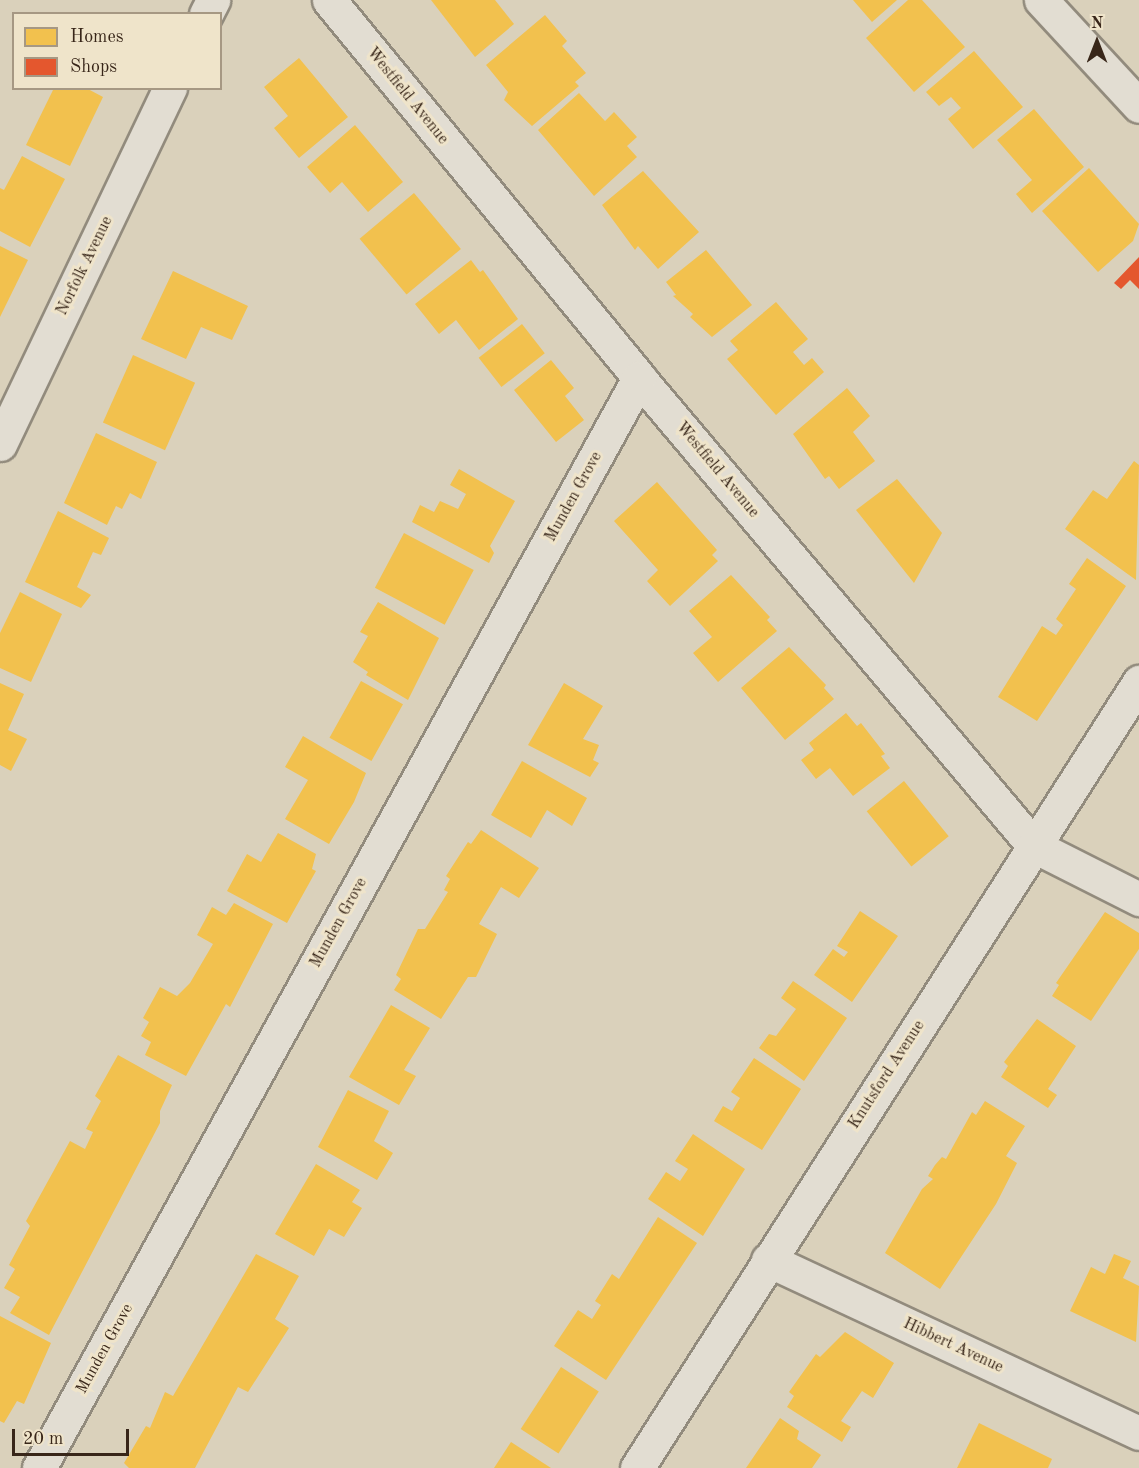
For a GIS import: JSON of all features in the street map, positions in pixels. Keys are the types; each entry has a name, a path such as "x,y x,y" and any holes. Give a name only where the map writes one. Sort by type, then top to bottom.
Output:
{"street":[{"name":"Westfield Avenue","path":"328,0 639,378 1034,846 1139,899"},
{"path":"1041,0 1139,106"},
{"name":"Norfolk Avenue","path":"0,444 169,90"},
{"name":"Munden Grove","path":"39,1468 639,378"},
{"name":"Knutsford Avenue","path":"637,1468 1139,682"},
{"name":"Hibbert Avenue","path":"768,1260 1139,1433"}],"building: Homes":[{"path":"431,0 495,0 514,24 475,57"},
{"path":"853,0 897,0 872,22"},
{"path":"908,0 922,0 965,47 914,92 866,38"},
{"path":"545,15 567,41 562,46 586,73 575,82 579,86 532,126 504,100 508,92 486,65"},
{"path":"974,51 1023,107 973,149 948,119 961,108 951,97 939,106 926,92"},
{"path":"299,58 348,117 299,158 274,128 288,116 264,87"},
{"path":"53,90 90,90 103,97 70,166 26,145"},
{"path":"579,93 605,121 614,112 637,137 627,146 637,157 594,196 538,130"},
{"path":"1034,109 1084,167 1032,213 1016,194 1032,180 997,140"},
{"path":"355,125 403,182 368,212 342,182 330,193 307,167"},
{"path":"22,156 65,179 30,247 0,231 0,188 4,190"},
{"path":"1089,168 1139,224 1133,241 1098,272 1042,211"},
{"path":"643,171 699,232 658,269 638,246 635,250 602,205"},
{"path":"414,193 461,249 407,295 360,239"},
{"path":"0,246 28,260 0,317"},
{"path":"706,250 752,305 712,337 690,317 693,314 673,296 676,295 666,282"},
{"path":"471,260 480,272 483,270 518,319 479,350 456,320 439,334 415,304"},
{"path":"173,271 248,306 232,340 201,327 186,359 141,339"},
{"path":"776,302 808,339 793,352 804,365 812,358 824,372 776,415 727,359 738,350 730,341"},
{"path":"522,324 545,353 501,387 479,358"},
{"path":"133,355 195,383 165,450 103,423"},
{"path":"551,360 574,388 565,396 584,420 556,442 514,390"},
{"path":"847,388 870,416 853,432 875,461 839,489 829,476 825,479 793,434"},
{"path":"96,433 157,462 141,499 130,493 122,509 116,506 107,525 64,503"},
{"path":"1134,461 1139,465 1136,580 1065,529 1093,490 1107,499"},
{"path":"459,469 515,501 490,546 494,553 489,563 412,522 420,505 434,512 440,501 458,509 466,494 450,485"},
{"path":"897,479 942,533 914,583 856,510"},
{"path":"657,482 717,550 712,555 718,561 670,606 647,581 658,570 614,521"},
{"path":"58,511 109,538 101,555 93,552 77,587 91,595 81,608 25,582"},
{"path":"404,533 474,570 445,625 375,588"},
{"path":"1087,558 1126,586 1037,721 998,697 1042,626 1056,635 1063,625 1056,619 1076,589 1069,584"},
{"path":"731,575 770,617 767,620 777,631 718,682 693,653 712,637 689,611"},
{"path":"20,592 62,614 31,682 0,668 0,633"},
{"path":"378,602 439,638 408,700 366,675 368,672 353,662 368,636 360,632"},
{"path":"789,647 826,685 824,688 834,699 785,740 741,688"},
{"path":"361,681 403,704 371,761 329,738"},
{"path":"0,683 24,694 8,730 27,739 11,771 0,765"},
{"path":"564,683 603,706 583,739 599,745 593,760 599,763 590,777 528,745"},
{"path":"846,713 857,726 861,723 885,754 881,756 890,768 853,796 830,768 816,779 801,760 814,750 809,743"},
{"path":"303,736 366,773 354,802 329,844 285,819 308,780 285,767"},
{"path":"522,761 587,798 572,826 547,810 531,838 491,815"},
{"path":"904,781 949,836 911,866 867,811"},
{"path":"481,830 539,868 519,898 501,887 479,924 497,934 476,977 468,977 441,1019 394,990 401,979 396,975 418,929 425,929 448,892 444,890 450,879 446,876 468,842 471,844"},
{"path":"278,833 316,854 312,869 316,871 287,923 227,891 247,854 261,862"},
{"path":"234,903 273,924 230,1007 226,1004 186,1076 145,1055 151,1042 141,1036 149,1022 143,1018 160,987 177,996 190,983 213,944 197,935 212,907 226,915"},
{"path":"860,911 898,936 852,1002 814,975 833,949 844,957 848,952 837,946"},
{"path":"1105,912 1139,933 1139,949 1091,1021 1052,996 1059,985 1056,983"},
{"path":"793,981 847,1018 804,1081 759,1048 769,1034 776,1036 796,1009 781,998"},
{"path":"391,1005 430,1028 404,1070 416,1076 399,1105 349,1077"},
{"path":"1037,1019 1076,1046 1048,1089 1057,1095 1048,1108 1001,1077 1008,1066 1004,1062"},
{"path":"118,1055 172,1085 160,1111 160,1123 49,1335 10,1313 20,1297 4,1288 15,1269 9,1265 30,1226 26,1221 70,1141 85,1149 93,1132 86,1129 101,1101 95,1096"},
{"path":"754,1058 801,1089 762,1150 714,1121 723,1106 732,1111 740,1098 731,1092"},
{"path":"348,1090 389,1111 374,1141 393,1153 377,1180 318,1147"},
{"path":"985,1101 1025,1126 1006,1156 1017,1163 996,1204 940,1289 885,1253 922,1189 933,1179 928,1176 935,1165 942,1157 946,1159 972,1112 976,1115"},
{"path":"693,1134 745,1169 703,1236 648,1199 666,1172 680,1181 688,1169 675,1161"},
{"path":"316,1164 360,1190 352,1202 362,1208 344,1237 329,1229 314,1256 275,1234"},
{"path":"658,1217 697,1243 606,1380 554,1346 578,1310 592,1319 601,1305 595,1301 612,1274 619,1279"},
{"path":"256,1254 299,1276 275,1319 289,1328 248,1392 238,1387 195,1468 129,1468 124,1463 146,1426 150,1428 165,1392 173,1396"},
{"path":"1114,1254 1131,1261 1123,1278 1139,1286 1136,1342 1070,1311 1091,1267 1105,1274"},
{"path":"0,1316 51,1343 24,1404 17,1401 4,1423 0,1421"},
{"path":"845,1332 894,1363 873,1398 862,1391 841,1421 851,1427 842,1442 787,1407 794,1396 789,1392 816,1354 820,1357"},
{"path":"561,1367 599,1392 558,1454 521,1429"},
{"path":"780,1418 799,1431 797,1439 821,1455 812,1468 746,1468"},
{"path":"979,1423 1052,1459 1048,1468 957,1468"},
{"path":"511,1442 551,1468 494,1468"}],"building: Shops":[{"path":"1139,257 1139,289 1130,280 1121,289 1114,283"}]}
